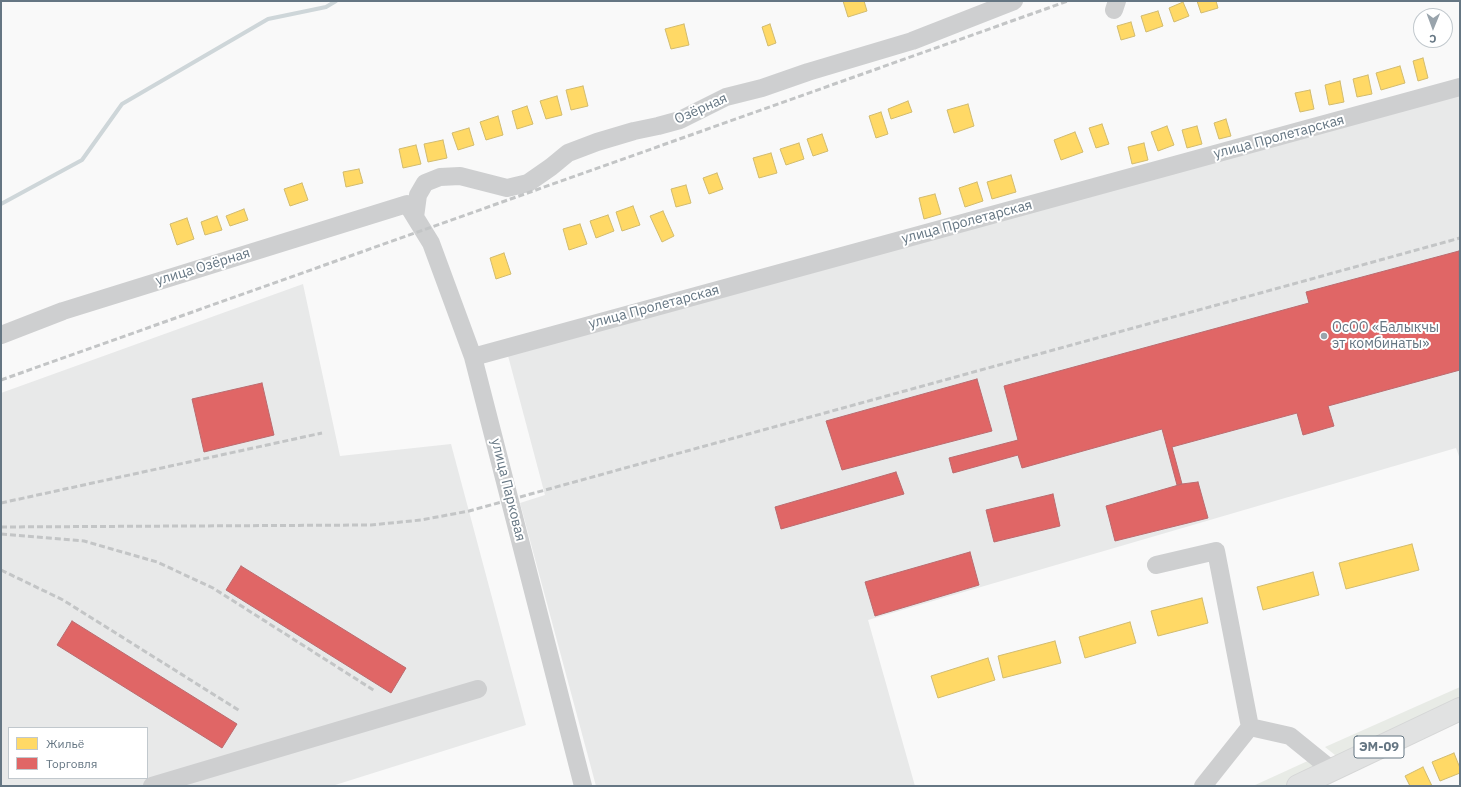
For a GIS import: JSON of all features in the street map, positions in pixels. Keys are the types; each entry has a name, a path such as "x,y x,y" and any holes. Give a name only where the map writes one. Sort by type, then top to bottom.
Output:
{"highway":[{"name":"ЭМ-09","path":"1298,786 1460,709"}],"street":[{"name":"Озёрная","path":"411,211 425,184 440,177 460,176 507,188 528,183 568,153 597,142 634,130 680,120 726,97 762,88 808,72 912,41 1014,1"},
{"name":"улица Пролетарская","path":"473,357 1460,87"},
{"name":"улица Озёрная","path":"1,335 63,311 411,211"},
{"name":"улица Парковая","path":"411,211 431,243 473,357 583,786"},
{"path":"1156,565 1216,551 1250,727 1203,786"},
{"path":"152,786 478,689"},
{"path":"1250,727 1290,736 1332,770"}],"shaded area":[{"path":"1460,94 1460,459 1456,448 868,620 915,786 596,786 520,503 545,495 507,352"},
{"path":"303,284 340,456 451,444 526,725 332,786 1,786 1,393"},
{"path":"1460,687 1460,709 1345,763 1325,747"},
{"path":"1312,759 1320,776 1298,786 1253,786"}],"building: Жильё":[{"path":"843,1 864,1 867,11 848,17"},
{"path":"1197,1 1216,1 1218,8 1201,13"},
{"path":"1183,2 1189,16 1174,22 1169,8"},
{"path":"1158,11 1163,26 1146,32 1141,16"},
{"path":"1131,22 1135,36 1121,40 1117,26"},
{"path":"684,24 689,45 671,49 665,29"},
{"path":"770,24 776,43 768,46 762,27"},
{"path":"1423,58 1428,78 1418,81 1413,61"},
{"path":"1400,66 1405,83 1381,90 1376,73"},
{"path":"1368,75 1372,94 1357,97 1353,79"},
{"path":"1340,81 1344,102 1329,105 1325,85"},
{"path":"583,86 588,106 571,110 566,90"},
{"path":"1310,90 1314,109 1300,112 1295,93"},
{"path":"557,96 562,115 546,119 540,101"},
{"path":"908,101 912,112 891,119 888,109"},
{"path":"968,104 974,126 954,133 947,110"},
{"path":"527,106 533,124 517,129 512,111"},
{"path":"881,112 888,134 876,138 869,116"},
{"path":"498,116 503,135 486,140 480,122"},
{"path":"1226,119 1231,136 1219,139 1214,123"},
{"path":"1102,124 1109,144 1096,148 1089,128"},
{"path":"1167,126 1174,145 1158,151 1151,132"},
{"path":"1197,126 1202,144 1187,148 1182,130"},
{"path":"469,128 474,145 458,150 452,133"},
{"path":"1075,132 1083,152 1061,160 1054,140"},
{"path":"822,134 828,151 813,156 807,139"},
{"path":"443,140 447,158 428,162 424,144"},
{"path":"799,143 804,159 786,165 780,149"},
{"path":"1144,143 1148,160 1132,164 1128,147"},
{"path":"416,145 421,164 403,168 399,149"},
{"path":"771,153 777,173 759,178 753,158"},
{"path":"359,169 363,183 346,187 343,172"},
{"path":"717,173 723,189 709,194 703,178"},
{"path":"1011,175 1016,192 992,199 987,182"},
{"path":"977,182 983,201 965,207 959,188"},
{"path":"302,183 308,200 290,206 284,189"},
{"path":"686,185 691,203 676,207 671,189"},
{"path":"935,194 941,214 924,219 919,198"},
{"path":"633,206 640,225 622,231 616,212"},
{"path":"244,209 248,220 230,226 226,216"},
{"path":"663,211 674,236 662,242 650,216"},
{"path":"608,215 614,231 596,238 590,221"},
{"path":"217,216 222,230 205,235 201,222"},
{"path":"187,218 194,239 177,245 170,224"},
{"path":"580,224 587,244 569,250 563,229"},
{"path":"504,253 511,274 496,279 490,258"},
{"path":"1412,544 1419,570 1346,589 1339,563"},
{"path":"1313,572 1319,595 1263,610 1257,587"},
{"path":"1202,598 1208,623 1158,636 1151,611"},
{"path":"1130,622 1136,643 1085,658 1079,637"},
{"path":"1055,641 1061,663 1003,678 998,656"},
{"path":"988,658 995,680 938,698 931,676"},
{"path":"1454,753 1460,768 1460,773 1440,781 1432,762"},
{"path":"1423,767 1432,786 1410,786 1405,776"}],"building: Торговля":[{"name":"ОсОО «Балыкчы эт комбинаты»","path":"1459,251 1460,370 1328,406 1334,426 1303,435 1297,413 1172,447 1182,484 1177,485 1162,429 1022,468 1018,455 953,473 949,458 1018,440 1004,386 1309,303 1306,292"},
{"path":"977,379 992,431 842,470 826,421"},
{"path":"262,383 274,435 204,452 192,399"},
{"path":"896,472 904,494 781,529 775,507"},
{"path":"1198,482 1208,518 1115,541 1106,506 1182,484"},
{"path":"1053,494 1060,526 994,542 986,510"},
{"path":"970,552 979,585 875,616 865,582"},
{"path":"241,566 406,668 391,693 226,590"},
{"path":"72,621 237,724 222,748 57,645"}],"waterway":[{"path":"1,204 82,160 122,104 268,19 326,7 336,1"}],"railway":[{"path":"1,380 1068,1"},
{"path":"1,527 371,525 421,520 469,511 1460,238"},
{"path":"1,503 322,433"},
{"path":"1,534 84,541 157,562 213,588 375,691"},
{"path":"1,570 63,600 240,711"}],"place":[{"name":"ОсОО «Балыкчы эт комбинаты»","path":"1324,336"}]}
